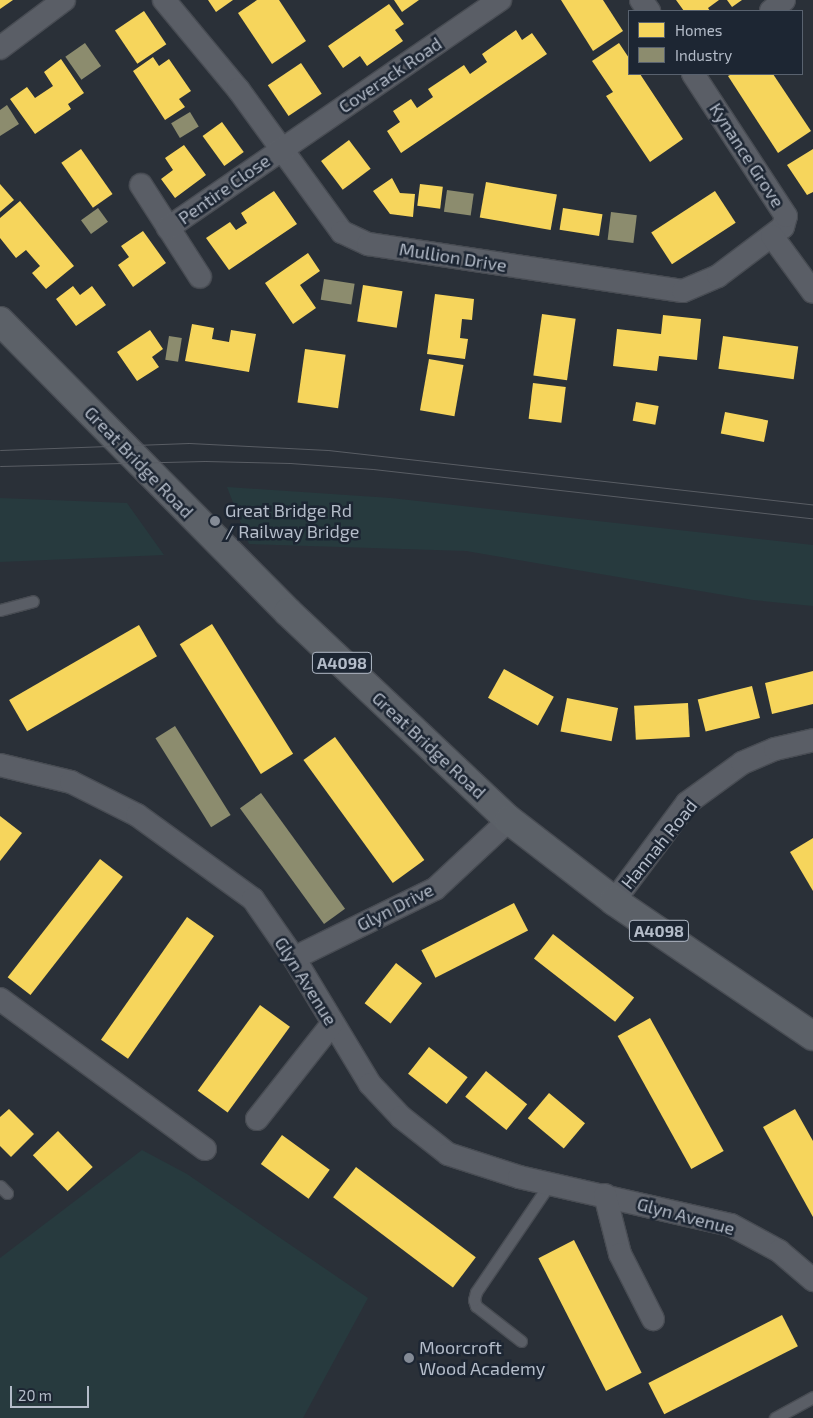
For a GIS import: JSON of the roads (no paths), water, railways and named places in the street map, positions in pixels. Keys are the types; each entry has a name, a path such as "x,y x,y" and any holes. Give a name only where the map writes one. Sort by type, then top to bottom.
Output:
{"main road":[{"name":"Great Bridge Road","path":"0,321 288,612 509,820 614,901 813,1036"}],"street":[{"path":"0,48 64,0"},
{"name":"Mullion Drive","path":"164,0 238,89 280,151 342,232 368,244 684,291 718,276 772,236"},
{"name":"Coverack Road","path":"280,151 500,0"},
{"path":"772,10 784,0"},
{"name":"Kynance Grove","path":"694,75 780,203 786,216 783,227 772,236"},
{"name":"Pentire Close","path":"168,228 280,151"},
{"name":"Pentire Close","path":"141,186 200,277"},
{"path":"772,236 813,292"},
{"name":"Hannah Road","path":"614,901 687,803 742,763 775,749 813,740"},
{"name":"Glyn Avenue","path":"0,765 71,782 166,833 253,899 294,958 332,1024 370,1084 401,1117 448,1154 550,1183 731,1226 779,1251 813,1280"},
{"name":"Glyn Drive","path":"294,958 435,889 509,820"},
{"path":"0,1000 205,1149"},
{"path":"257,1119 332,1024"},
{"name":"Glyn Avenue","path":"605,1195 620,1254 653,1319"}],"lane":[{"path":"0,610 33,601"},
{"path":"521,1341 476,1306 474,1300 476,1292 550,1183"},
{"path":"775,1418 813,1397"}],"tram line":[{"path":"0,450 189,443 328,450 813,504"},
{"path":"0,466 205,461 290,463 373,469 813,518"}],"place":[{"name":"Great Bridge Rd / Railway Bridge","path":"215,521"},
{"name":"Moorcroft Wood Academy","path":"409,1358"}]}
